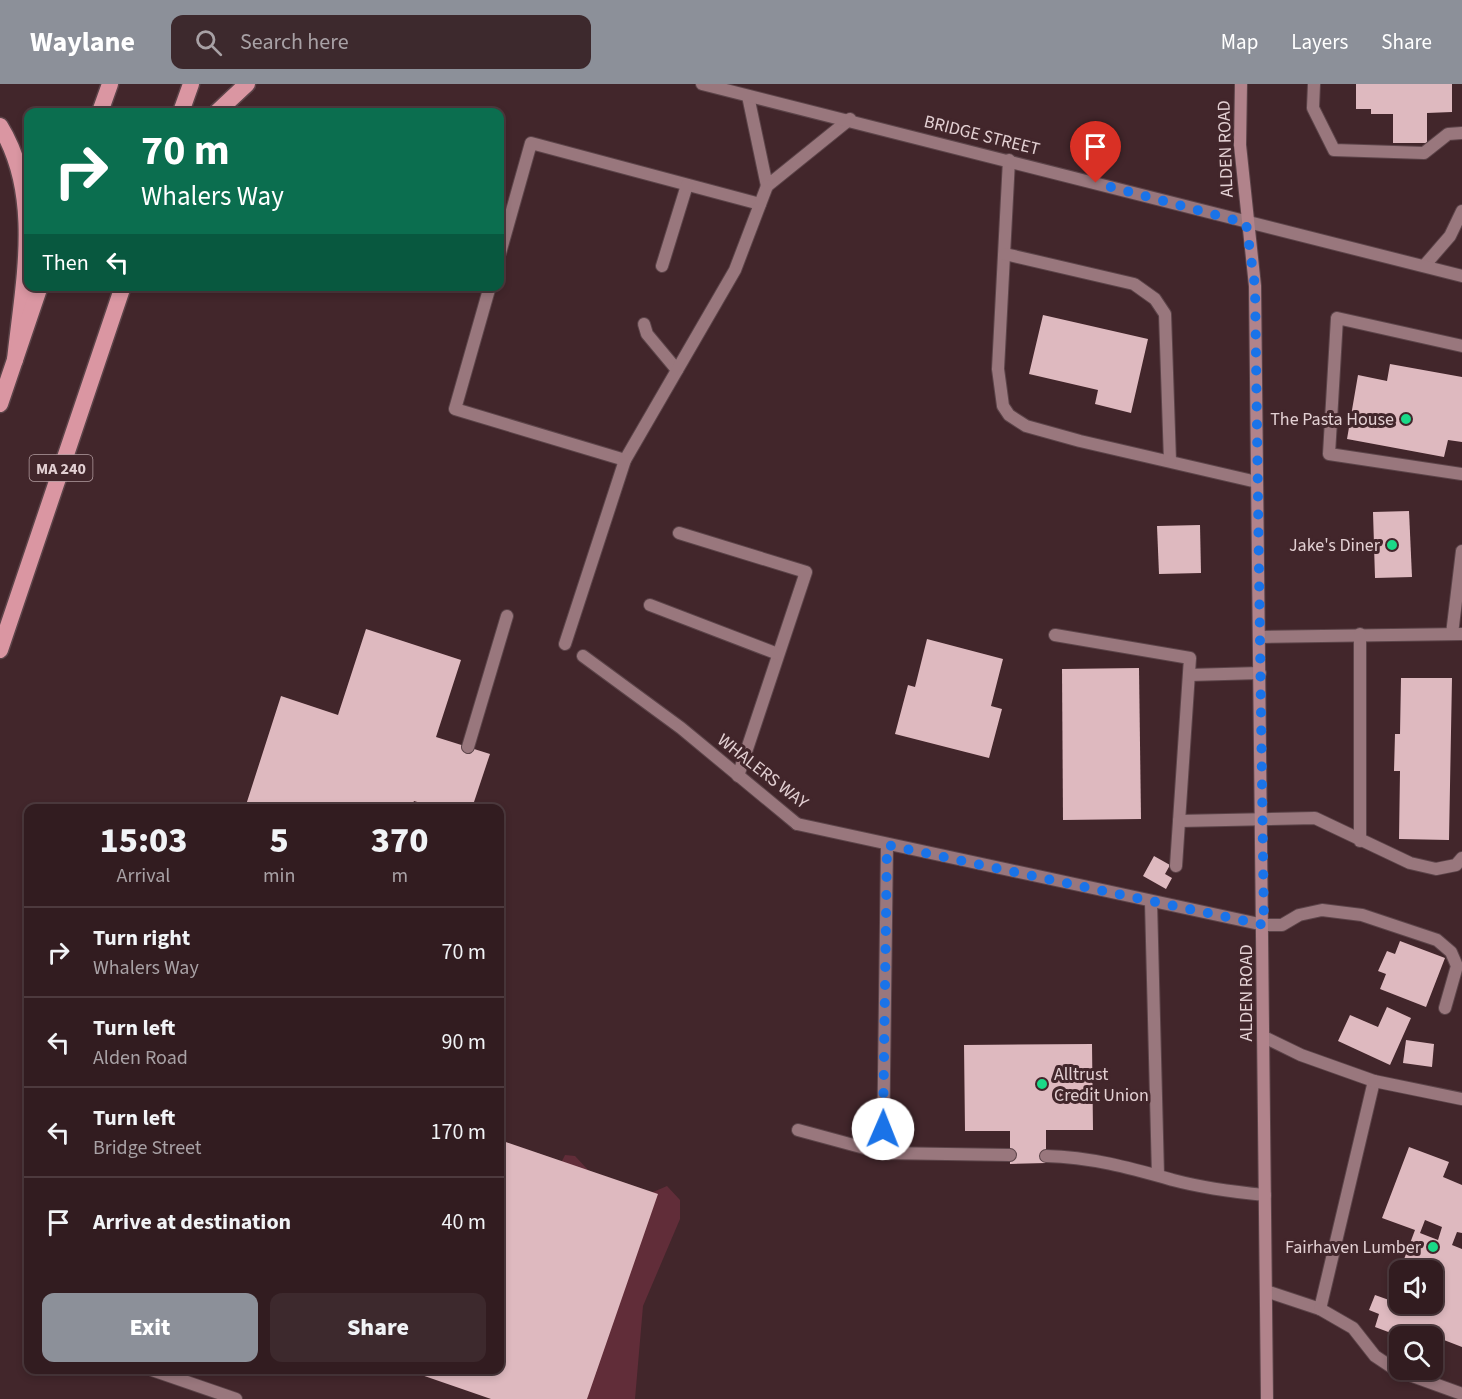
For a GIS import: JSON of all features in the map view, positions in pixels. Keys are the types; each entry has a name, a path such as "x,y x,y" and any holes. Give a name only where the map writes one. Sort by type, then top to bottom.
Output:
{"highway":[{"path":"101,108 110,84"},
{"path":"182,108 191,84"},
{"path":"222,108 247,84"},
{"path":"0,126 20,173 24,200"},
{"path":"15,360 24,255"},
{"path":"0,404 38,291"},
{"name":"MA 240","path":"0,650 121,291"},
{"path":"84,402 133,291"}],"main road":[{"name":"ALDEN ROAD","path":"1241,84 1240,145 1246,223 1255,286 1264,925 1267,1399"}],"street":[{"name":"BRIDGE STREET","path":"702,84 1462,276"},
{"path":"1314,84 1314,108 1335,150 1424,153 1448,134 1462,133"},
{"path":"748,96 767,186"},
{"path":"565,644 625,460 735,270 767,186 850,120"},
{"path":"504,239 531,143 760,204"},
{"path":"1009,160 998,369 1003,406 1009,415 1026,426 1048,432 1257,482"},
{"path":"662,266 687,185"},
{"path":"1424,266 1450,236 1462,211"},
{"path":"1005,254 1134,284 1155,299 1165,314 1170,461"},
{"path":"489,291 455,410 625,460"},
{"path":"1462,346 1337,318 1329,454 1462,474"},
{"path":"644,324 647,334 677,370"},
{"path":"680,533 806,572 738,776"},
{"path":"1259,637 1457,634 1462,551"},
{"path":"650,605 778,654"},
{"path":"468,747 507,616"},
{"path":"1359,841 1360,634"},
{"path":"1055,636 1190,658 1176,866"},
{"name":"WHALERS WAY","path":"583,656 681,728 797,824 1264,925"},
{"path":"1189,675 1260,673"},
{"path":"1179,821 1314,818 1410,863 1436,869 1456,865 1462,858"},
{"path":"883,1153 887,845"},
{"path":"1151,902 1158,1174"},
{"path":"1264,925 1282,925 1299,915 1322,910 1362,915 1437,940 1451,952 1457,966 1445,1008"},
{"path":"1264,1037 1374,1082 1462,1099"},
{"path":"1320,1309 1374,1082"},
{"path":"798,1130 883,1153 1010,1155"},
{"path":"1046,1156 1077,1157 1224,1191 1265,1195"},
{"path":"1266,1291 1320,1309 1353,1328 1375,1356 1396,1370 1462,1394"},
{"path":"164,1374 236,1399"}],"shaded area":[{"path":"565,1155 575,1156 603,1186 637,1199 667,1186 680,1200 680,1219 643,1306 635,1399 557,1399 558,1169"}],"building":[{"path":"1356,84 1452,84 1452,112 1427,113 1427,143 1393,143 1393,114 1371,114 1371,109 1356,109"},
{"path":"1043,315 1148,339 1131,413 1095,404 1098,390 1029,374"},
{"name":"The Pasta House","path":"1390,364 1462,377 1462,442 1448,440 1444,457 1347,439 1358,375 1387,381"},
{"name":"Jake's Diner","path":"1409,511 1412,577 1375,578 1373,512"},
{"path":"1200,525 1201,573 1159,574 1157,526"},
{"path":"366,629 461,660 436,737 490,754 473,804 424,804 414,801 413,804 246,804 281,696 338,715"},
{"path":"927,639 1003,659 991,706 1002,709 989,758 895,734 908,685 915,687"},
{"path":"1139,668 1141,819 1063,820 1062,669"},
{"path":"1401,678 1452,678 1449,840 1399,839 1400,771 1394,771 1395,734 1400,734"},
{"path":"1154,856 1170,865 1165,874 1172,878 1166,889 1143,876"},
{"path":"1400,941 1445,958 1426,1007 1380,989 1386,974 1378,971 1387,951 1395,954"},
{"path":"1387,1007 1411,1018 1390,1065 1338,1041 1350,1015 1378,1027"},
{"path":"1406,1040 1434,1044 1432,1067 1403,1063"},
{"path":"1092,1044 1093,1130 1046,1130 1046,1163 1010,1164 1010,1131 965,1131 964,1045"},
{"path":"504,1141 658,1194 587,1399 491,1399 419,1374 504,1374"},
{"name":"Fairhaven Lumber","path":"1409,1147 1449,1162 1443,1177 1462,1185 1462,1233 1457,1232 1452,1245 1462,1249 1462,1347 1443,1340 1443,1326 1389,1326 1389,1332 1375,1327 1379,1314 1369,1310 1375,1295 1389,1300 1389,1314 1443,1314 1443,1260 1404,1260 1415,1230 1382,1218","holes":["1425,1220 1442,1227 1438,1240 1420,1233"]}],"place":[{"name":"The Pasta House","path":"1406,419"},
{"name":"Jake's Diner","path":"1392,545"},
{"name":"Alltrust Credit Union","path":"1042,1084"},
{"name":"Fairhaven Lumber","path":"1433,1247"}],"route":[{"path":"883,1129 887,845 1264,925 1255,286 1246,223 1096,183"}]}
